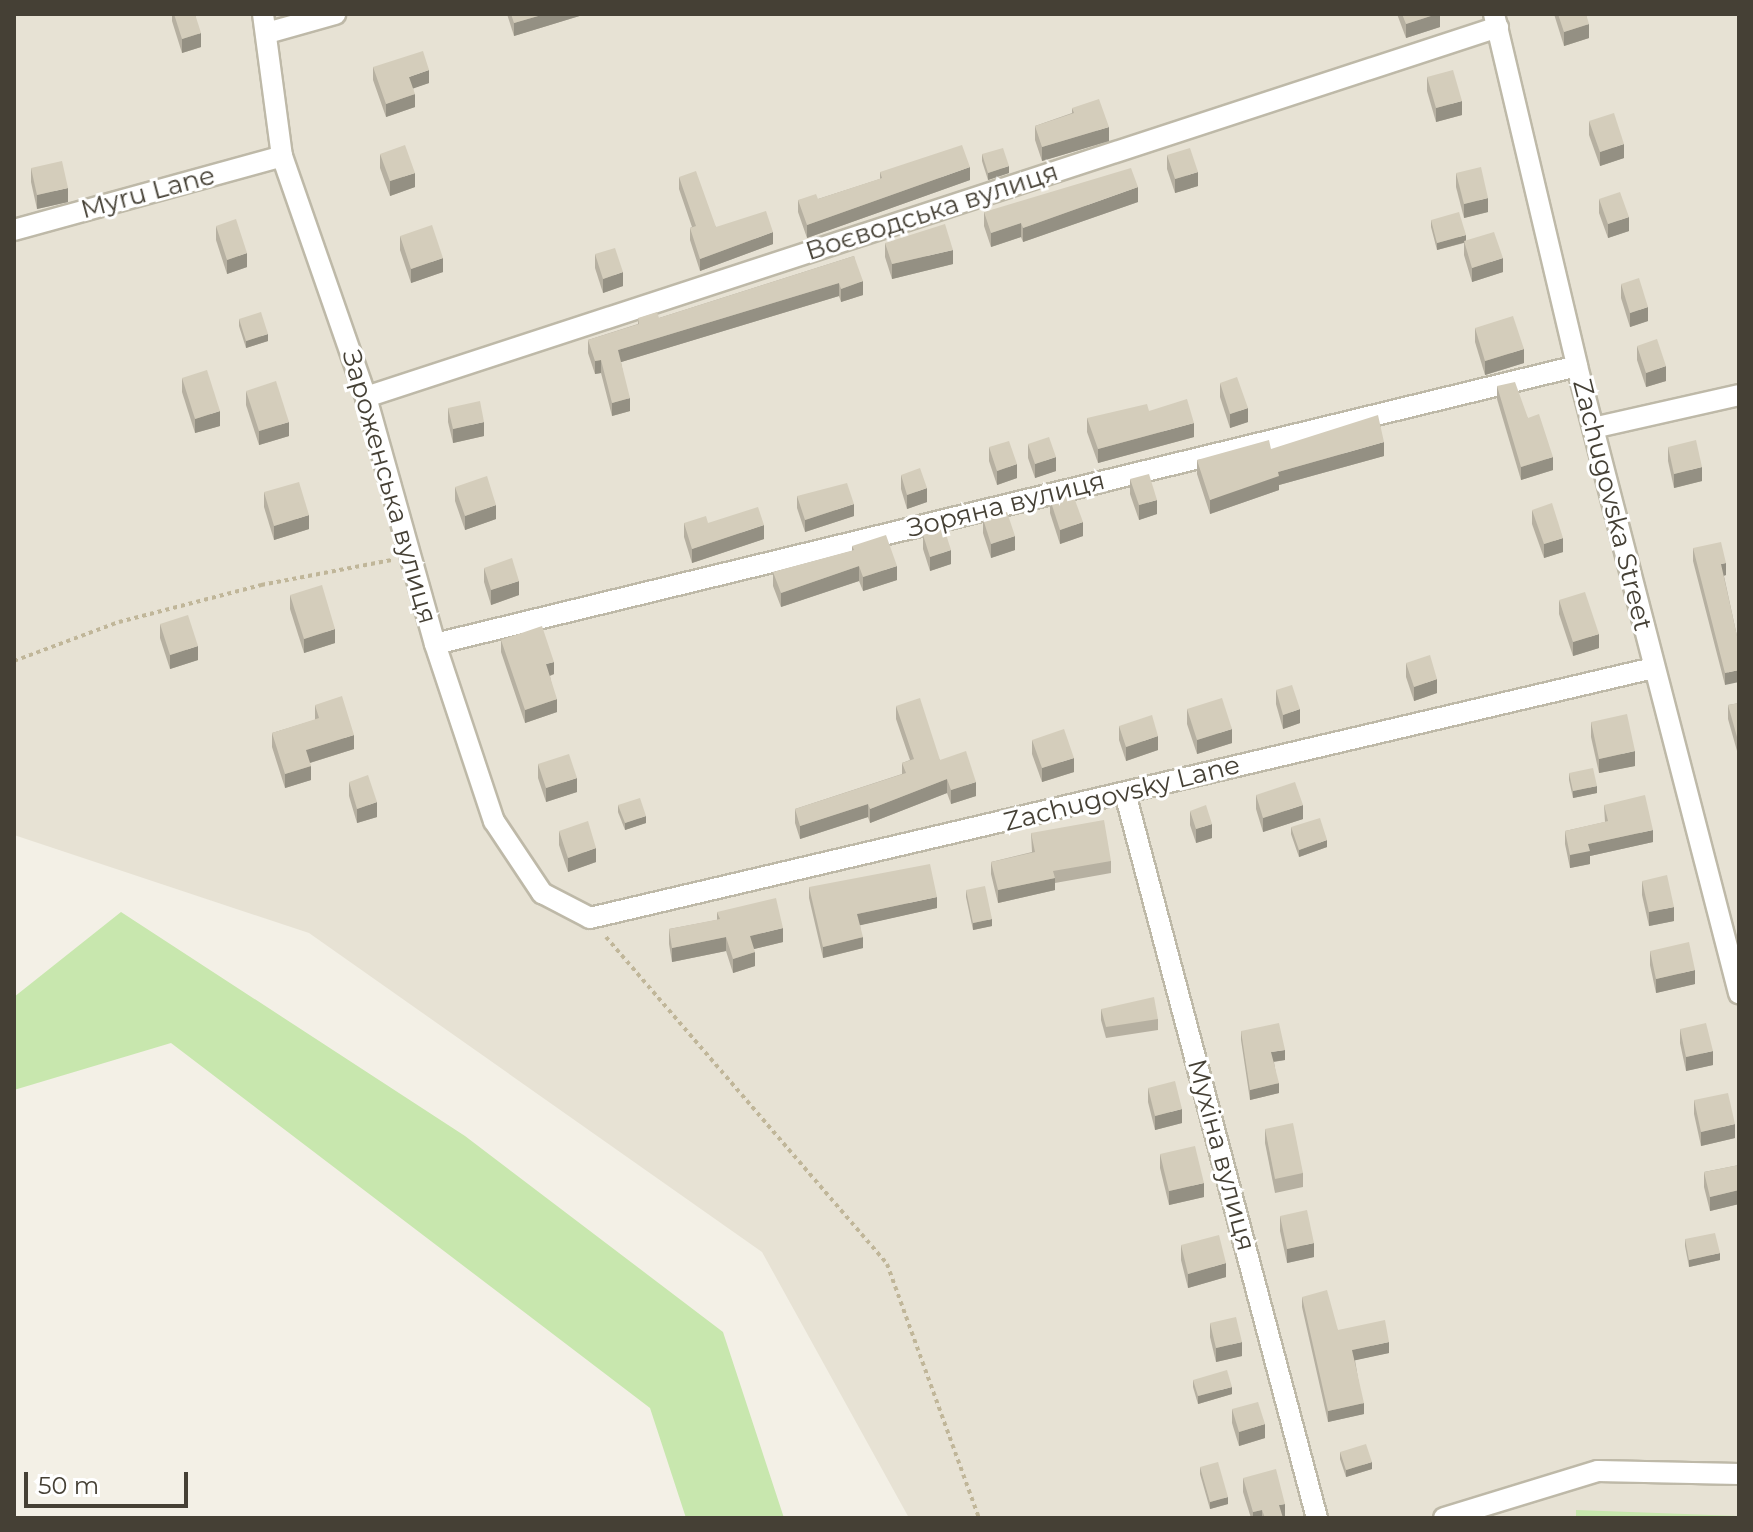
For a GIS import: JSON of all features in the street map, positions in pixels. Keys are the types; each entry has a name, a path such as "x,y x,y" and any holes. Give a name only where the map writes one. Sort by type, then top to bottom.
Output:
{"street":[{"path":"265,24 335,14"},
{"name":"Zachugovska Street","path":"1496,20 1577,366 1739,993"},
{"name":"Воєводська вулиця","path":"366,397 1496,20"},
{"name":"Зароженська вулиця","path":"265,24 282,156 366,397 435,644 494,821 542,893 590,918"},
{"name":"Myru Lane","path":"14,230 282,156"},
{"name":"Зоряна вулиця","path":"435,644 1577,366"},
{"path":"1593,428 1739,395"},
{"name":"Zachugovsky Lane","path":"590,918 1653,668"},
{"name":"Мухіна вулиця","path":"1125,793 1317,1518"},
{"path":"1444,1518 1598,1471 1739,1474"}],"path":[{"path":"14,661 119,622 261,585 410,556"},
{"path":"590,918 887,1264 979,1518"}],"shaded area":[{"path":"14,14 1739,14 1739,1518 909,1518 762,1252 309,933 14,835"}],"green space":[{"path":"121,912 465,1136 723,1332 784,1518 686,1518 650,1408 171,1043 14,1090 14,997"},
{"path":"1576,1510 1739,1516 1739,1518 1576,1518"}],"building":[{"path":"174,14 195,14 201,33 182,39"},
{"path":"511,14 545,14 514,23"},
{"path":"1402,14 1437,14 1406,24"},
{"path":"1558,14 1586,14 1589,24 1564,32"},
{"path":"423,51 429,70 409,77 415,94 386,104 373,67"},
{"path":"1453,70 1462,101 1436,108 1427,77"},
{"path":"1099,99 1109,127 1042,147 1035,126 1074,113 1072,108"},
{"path":"1614,113 1624,144 1600,152 1589,121"},
{"path":"405,145 415,173 390,181 380,154"},
{"path":"962,145 970,167 807,225 798,200 816,194 818,199 882,178 880,172"},
{"path":"1003,148 1009,166 988,173 982,154"},
{"path":"1190,148 1198,172 1175,179 1167,155"},
{"path":"62,161 68,188 37,195 31,168"},
{"path":"1481,167 1488,198 1464,204 1456,173"},
{"path":"1131,168 1138,187 1023,228 1021,223 991,233 984,212"},
{"path":"696,171 716,227 766,211 773,232 700,259 690,228 696,226 679,177"},
{"path":"1620,192 1629,217 1608,224 1599,199"},
{"path":"1459,212 1466,235 1437,243 1431,220"},
{"path":"236,219 247,253 227,260 216,226"},
{"path":"945,224 953,250 892,264 885,243"},
{"path":"432,225 443,258 411,269 400,236"},
{"path":"1494,232 1503,258 1472,268 1464,241"},
{"path":"615,248 623,272 603,279 595,254"},
{"path":"854,256 863,281 841,289 839,283 618,350 630,398 612,403 601,360 595,361 588,340 639,324 638,318 657,312 659,318"},
{"path":"1639,278 1648,307 1630,313 1621,284"},
{"path":"261,312 268,334 246,341 239,319"},
{"path":"1513,316 1524,349 1485,361 1475,328"},
{"path":"1657,339 1666,366 1646,373 1637,346"},
{"path":"207,370 220,411 195,419 182,378"},
{"path":"1237,377 1248,408 1230,414 1220,383"},
{"path":"276,381 289,422 259,431 246,391"},
{"path":"1515,382 1528,418 1539,414 1553,457 1521,467 1497,386"},
{"path":"1187,399 1194,423 1098,449 1087,418 1147,404 1149,411"},
{"path":"480,401 484,422 453,429 448,408"},
{"path":"1378,415 1384,442 1278,472 1279,476 1210,500 1197,460 1269,440 1271,449"},
{"path":"1049,437 1056,457 1035,464 1028,444"},
{"path":"1696,440 1702,467 1674,474 1668,447"},
{"path":"1009,441 1017,464 997,471 989,447"},
{"path":"920,468 927,488 907,495 901,475"},
{"path":"1149,474 1157,500 1139,505 1130,479"},
{"path":"487,476 496,505 465,516 455,487"},
{"path":"299,482 309,515 274,526 264,492"},
{"path":"847,483 854,504 805,520 797,496"},
{"path":"1072,492 1083,522 1060,530 1050,499"},
{"path":"1552,503 1563,538 1544,544 1532,510"},
{"path":"758,507 764,525 692,549 684,523 706,516 708,523"},
{"path":"1007,512 1015,536 991,544 983,519"},
{"path":"944,528 951,550 930,557 923,535"},
{"path":"886,535 897,566 863,577 859,566 781,593 773,572 854,550 852,546"},
{"path":"1721,542 1726,563 1721,564 1739,636 1739,670 1725,673 1693,548"},
{"path":"512,558 519,581 491,590 484,568"},
{"path":"322,585 335,629 304,639 290,595"},
{"path":"1585,592 1599,634 1573,642 1559,600"},
{"path":"188,615 198,646 170,655 160,624"},
{"path":"542,626 554,662 546,664 557,699 525,710 501,640"},
{"path":"1430,655 1437,679 1414,687 1406,663"},
{"path":"1292,685 1300,709 1283,715 1276,690"},
{"path":"342,696 354,735 306,750 311,766 285,774 272,733 319,718 315,705"},
{"path":"920,698 940,760 966,751 976,782 951,790 947,779 870,809 868,804 800,826 795,809 906,773 902,763 914,759 896,706"},
{"path":"1222,698 1232,729 1197,740 1187,709"},
{"path":"1739,703 1739,744 1728,705"},
{"path":"1627,714 1635,751 1599,759 1591,722"},
{"path":"1152,715 1158,736 1126,747 1119,726"},
{"path":"1064,729 1074,758 1042,768 1032,740"},
{"path":"569,754 577,778 546,788 538,764"},
{"path":"1593,768 1597,786 1573,791 1569,773"},
{"path":"368,775 377,802 357,809 349,782"},
{"path":"1295,782 1303,805 1263,818 1256,795"},
{"path":"1645,795 1653,830 1588,844 1590,851 1570,855 1565,831 1608,821 1604,805"},
{"path":"640,798 646,816 625,823 618,805"},
{"path":"1206,805 1212,824 1196,829 1190,811"},
{"path":"1320,818 1327,840 1299,850 1291,827"},
{"path":"1104,820 1111,861 1053,871 1055,878 998,890 991,862 1035,852 1031,833"},
{"path":"588,821 596,848 568,858 559,831"},
{"path":"930,864 937,897 857,914 863,937 823,947 809,887"},
{"path":"1667,875 1674,907 1649,912 1642,881"},
{"path":"985,886 992,919 973,923 966,890"},
{"path":"776,898 783,928 750,936 755,952 733,959 726,937 672,948 669,929 720,919 717,912"},
{"path":"1689,942 1695,970 1656,979 1650,951"},
{"path":"1154,997 1158,1019 1106,1027 1101,1009"},
{"path":"1279,1023 1285,1050 1271,1052 1279,1083 1250,1090 1241,1031"},
{"path":"1706,1023 1713,1051 1686,1057 1680,1029"},
{"path":"1175,1081 1182,1109 1155,1116 1148,1088"},
{"path":"1728,1093 1735,1124 1701,1132 1694,1100"},
{"path":"1293,1123 1303,1173 1275,1179 1265,1129"},
{"path":"1195,1146 1204,1183 1169,1191 1160,1154"},
{"path":"1739,1165 1739,1190 1710,1197 1704,1172"},
{"path":"1307,1210 1314,1243 1287,1249 1280,1216"},
{"path":"1715,1233 1720,1253 1689,1260 1685,1239"},
{"path":"1219,1235 1226,1263 1188,1274 1181,1245"},
{"path":"1327,1290 1338,1330 1385,1320 1389,1342 1352,1350 1364,1403 1328,1411 1302,1297"},
{"path":"1236,1317 1242,1342 1216,1348 1210,1323"},
{"path":"1227,1370 1232,1387 1198,1396 1193,1380"},
{"path":"1258,1402 1265,1424 1239,1432 1232,1409"},
{"path":"1366,1444 1372,1462 1346,1470 1340,1452"},
{"path":"1218,1462 1228,1497 1210,1502 1200,1467"},
{"path":"1276,1469 1285,1504 1279,1505 1283,1518 1265,1518 1262,1510 1253,1512 1243,1478"}]}
